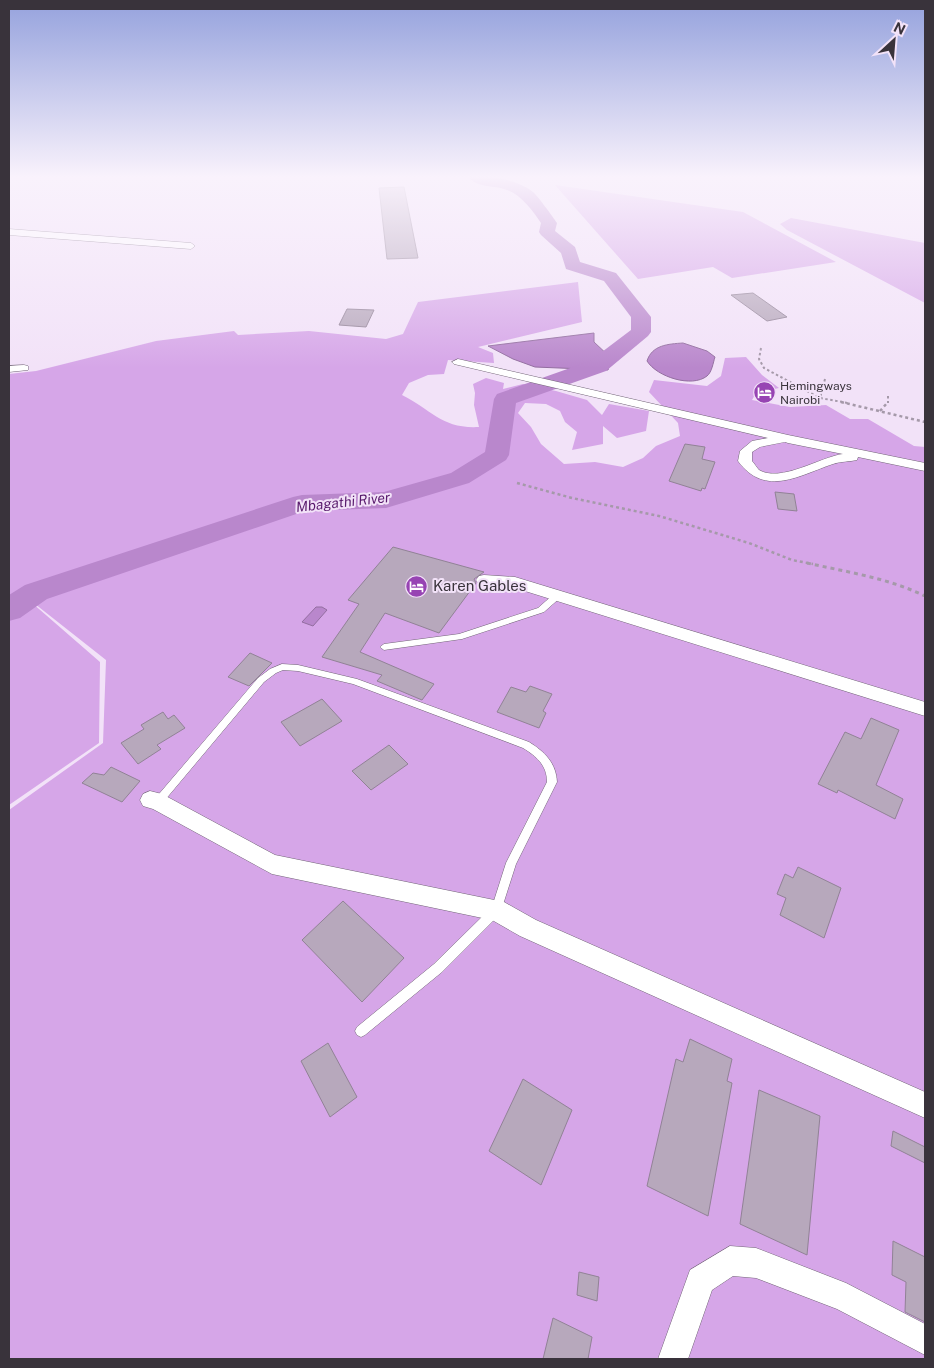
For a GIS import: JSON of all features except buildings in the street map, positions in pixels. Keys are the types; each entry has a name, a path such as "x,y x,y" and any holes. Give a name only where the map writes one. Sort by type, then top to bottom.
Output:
{"street":[{"path":"111,240 191,246"},
{"path":"458,362 518,378 788,439 925,467"},
{"path":"9,369 24,368"},
{"path":"788,439 756,444 746,451 744,460 755,473 782,478 810,470 834,459 865,455"},
{"path":"484,580 510,580 925,710"},
{"path":"153,800 272,864 496,910 528,928 925,1105"},
{"path":"673,1359 700,1280 730,1261 756,1263 837,1295 925,1340"}],"lane":[{"path":"384,647 459,637 541,610 558,595"},
{"path":"153,800 162,797 261,680 282,667 298,668 354,681 526,745 539,753 548,764 552,773 552,782 511,863 496,910 438,968 361,1031"}],"path":[{"path":"761,348 759,359 764,368 820,398 925,422"},
{"path":"820,398 825,379"},
{"path":"880,411 888,404 888,396"},
{"path":"517,483 572,498 659,516 749,543 792,560 870,576 906,587 925,596"}],"shaded area":[{"path":"603,240 795,240 836,262 732,278 713,267 638,279"},
{"path":"806,240 908,240 925,243 925,303"},
{"path":"578,282 582,322 478,347 493,353 494,363 448,360 444,374 428,375 409,383 402,395 446,422 466,427 479,427 474,405 475,393 473,384 486,378 504,383 503,389 523,384 587,400 602,415 609,404 649,411 646,431 617,438 603,426 603,444 572,450 577,432 565,422 560,411 546,404 525,403 518,413 531,427 541,444 564,464 595,462 623,467 643,458 656,446 680,436 678,423 649,392 654,380 707,386 721,376 725,358 746,357 762,375 779,388 756,393 752,400 790,407 826,405 850,419 868,419 914,446 925,447 925,1359 9,1359 9,810 103,743 106,660 16,589 100,662 99,743 9,805 9,374 36,371 156,341 234,331 238,335 309,331 386,339 403,334 418,302"},
{"path":"594,333 594,342 611,358 608,370 535,367 513,359 488,346"},
{"path":"683,343 707,351 715,357 707,376 693,381 675,379 658,372 647,361 649,356 661,346"},
{"path":"316,607 322,607 327,610 313,626 302,622"}],"waterway":[{"name":"Mbagathi River","path":"9,610 36,592 302,503 386,500 460,478 497,455 505,399 598,366 641,332 641,317 610,277 572,265 569,251 556,240"}],"place":[{"name":"Hemingways Nairobi","path":"764,393"},
{"name":"Karen Gables","path":"417,586"}]}
